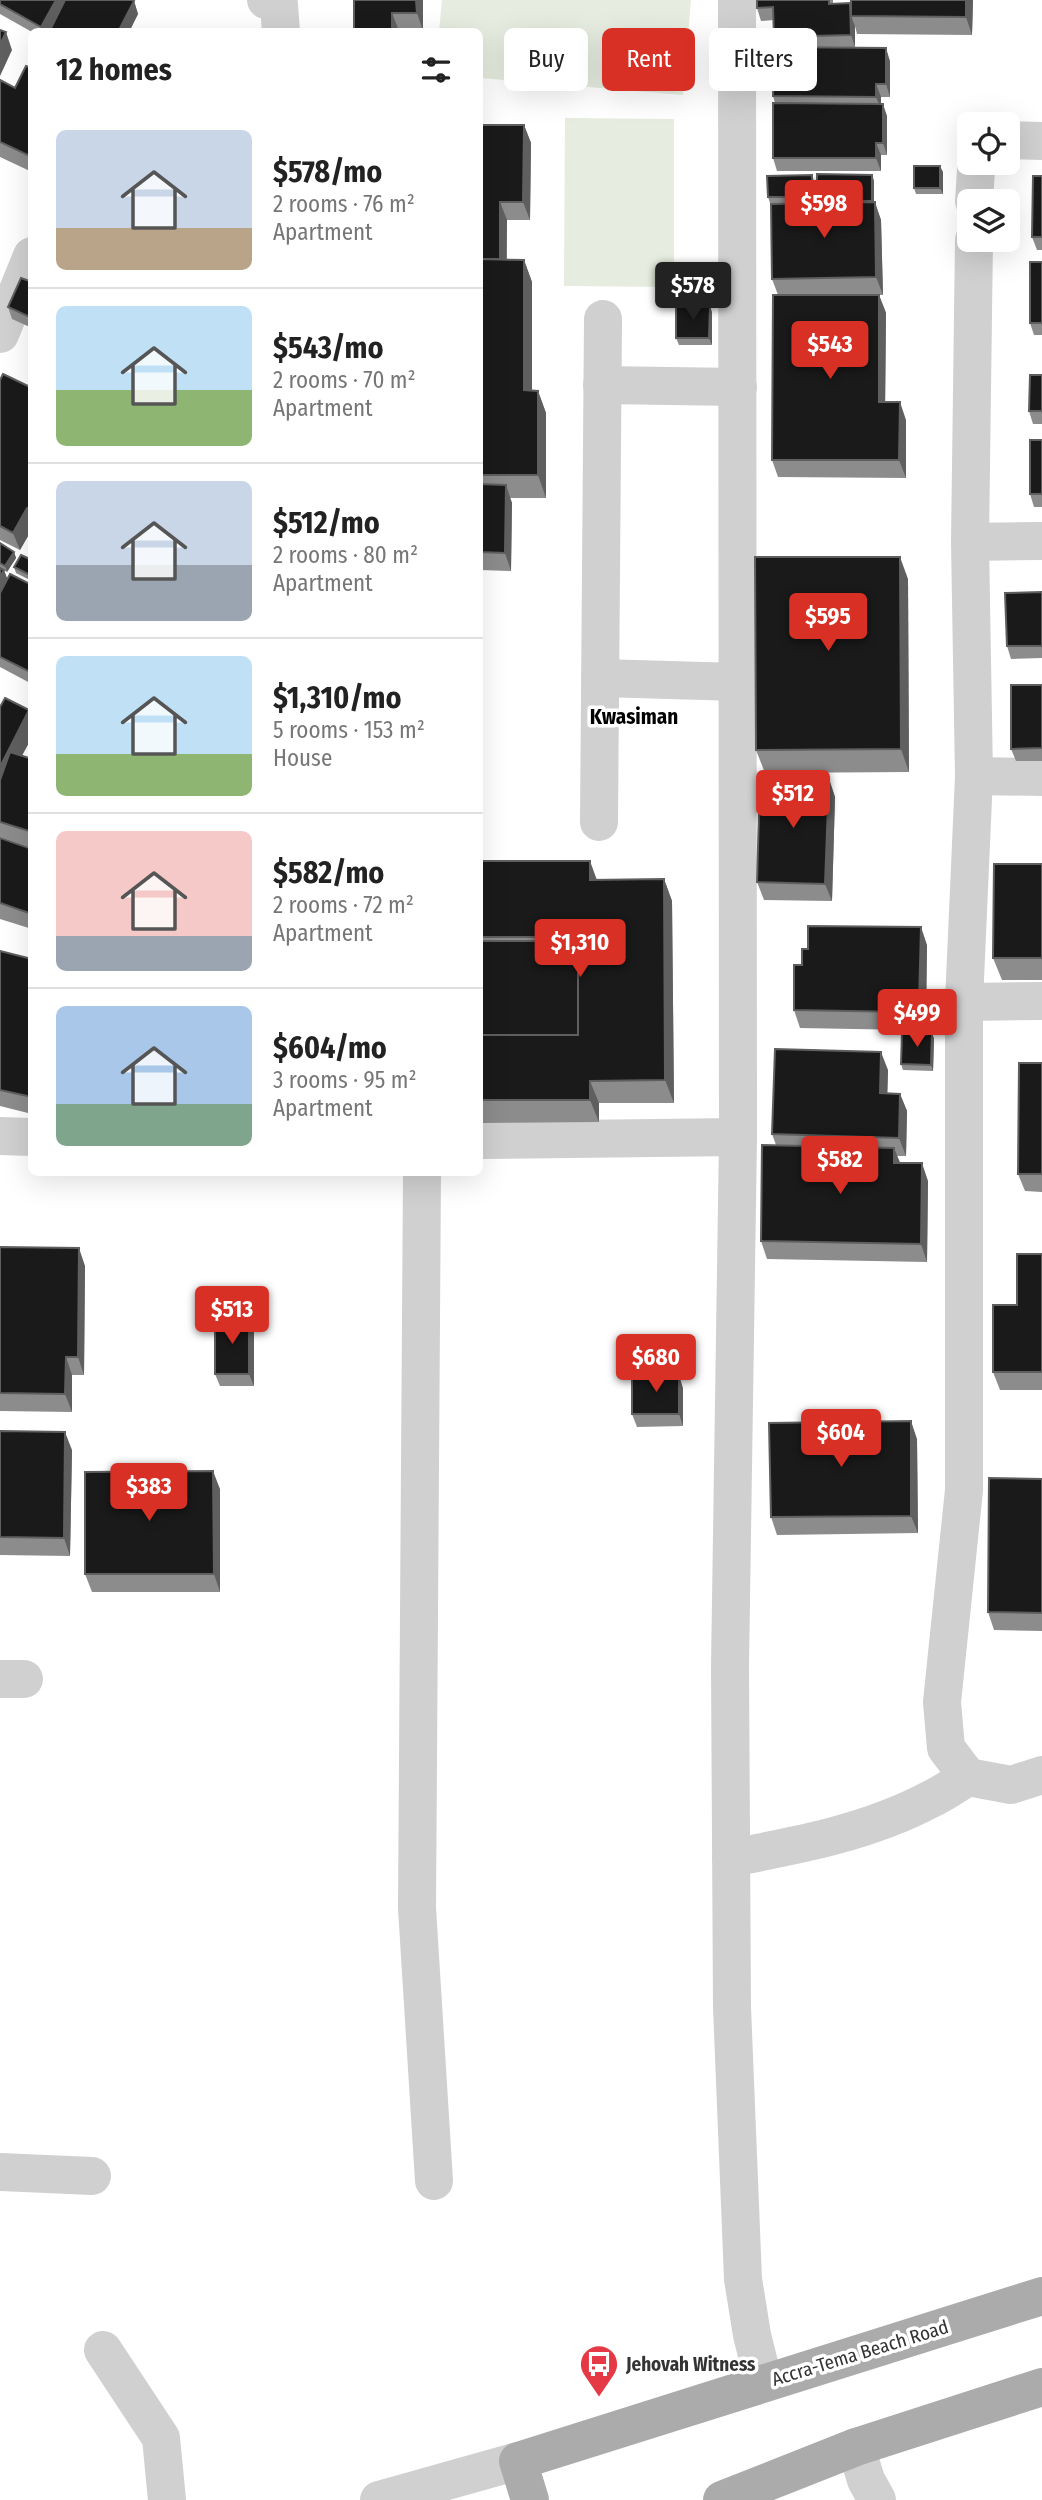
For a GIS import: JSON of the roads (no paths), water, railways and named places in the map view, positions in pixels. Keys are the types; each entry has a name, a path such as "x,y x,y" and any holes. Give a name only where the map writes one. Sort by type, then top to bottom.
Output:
{"main road":[{"name":"Accra-Tema Beach Road","path":"519,2461 1042,2296"},
{"path":"722,2500 856,2447 1042,2387"},
{"path":"519,2461 530,2500"}],"street":[{"path":"266,0 279,5 281,28"},
{"path":"737,0 738,1138 730,1667 732,2007 743,2279 752,2335 765,2383"},
{"path":"1020,140 1042,141"},
{"path":"968,1777 946,1748 942,1702 964,1490 964,1002 974,776 970,542 974,252"},
{"path":"0,334 28,266"},
{"path":"598,822 603,319"},
{"path":"602,386 738,387"},
{"path":"970,542 1042,541"},
{"path":"600,678 739,682"},
{"path":"974,776 1042,777"},
{"path":"964,1002 1042,1001"},
{"path":"0,1136 28,1137"},
{"path":"483,1140 738,1138"},
{"path":"422,1176 417,1908 434,2181"},
{"path":"731,1858 814,1843 871,1824 932,1799 968,1777 1011,1785 1042,1775"},
{"path":"0,2172 92,2176"},
{"path":"103,2350 160,2438 167,2500"},
{"path":"856,2447 866,2480 877,2500"},
{"path":"379,2500 519,2461"}],"place":[{"name":"Jehovah Witness","path":"599,2398"}],"district":[{"name":"Kwasiman","path":"634,717"}]}
